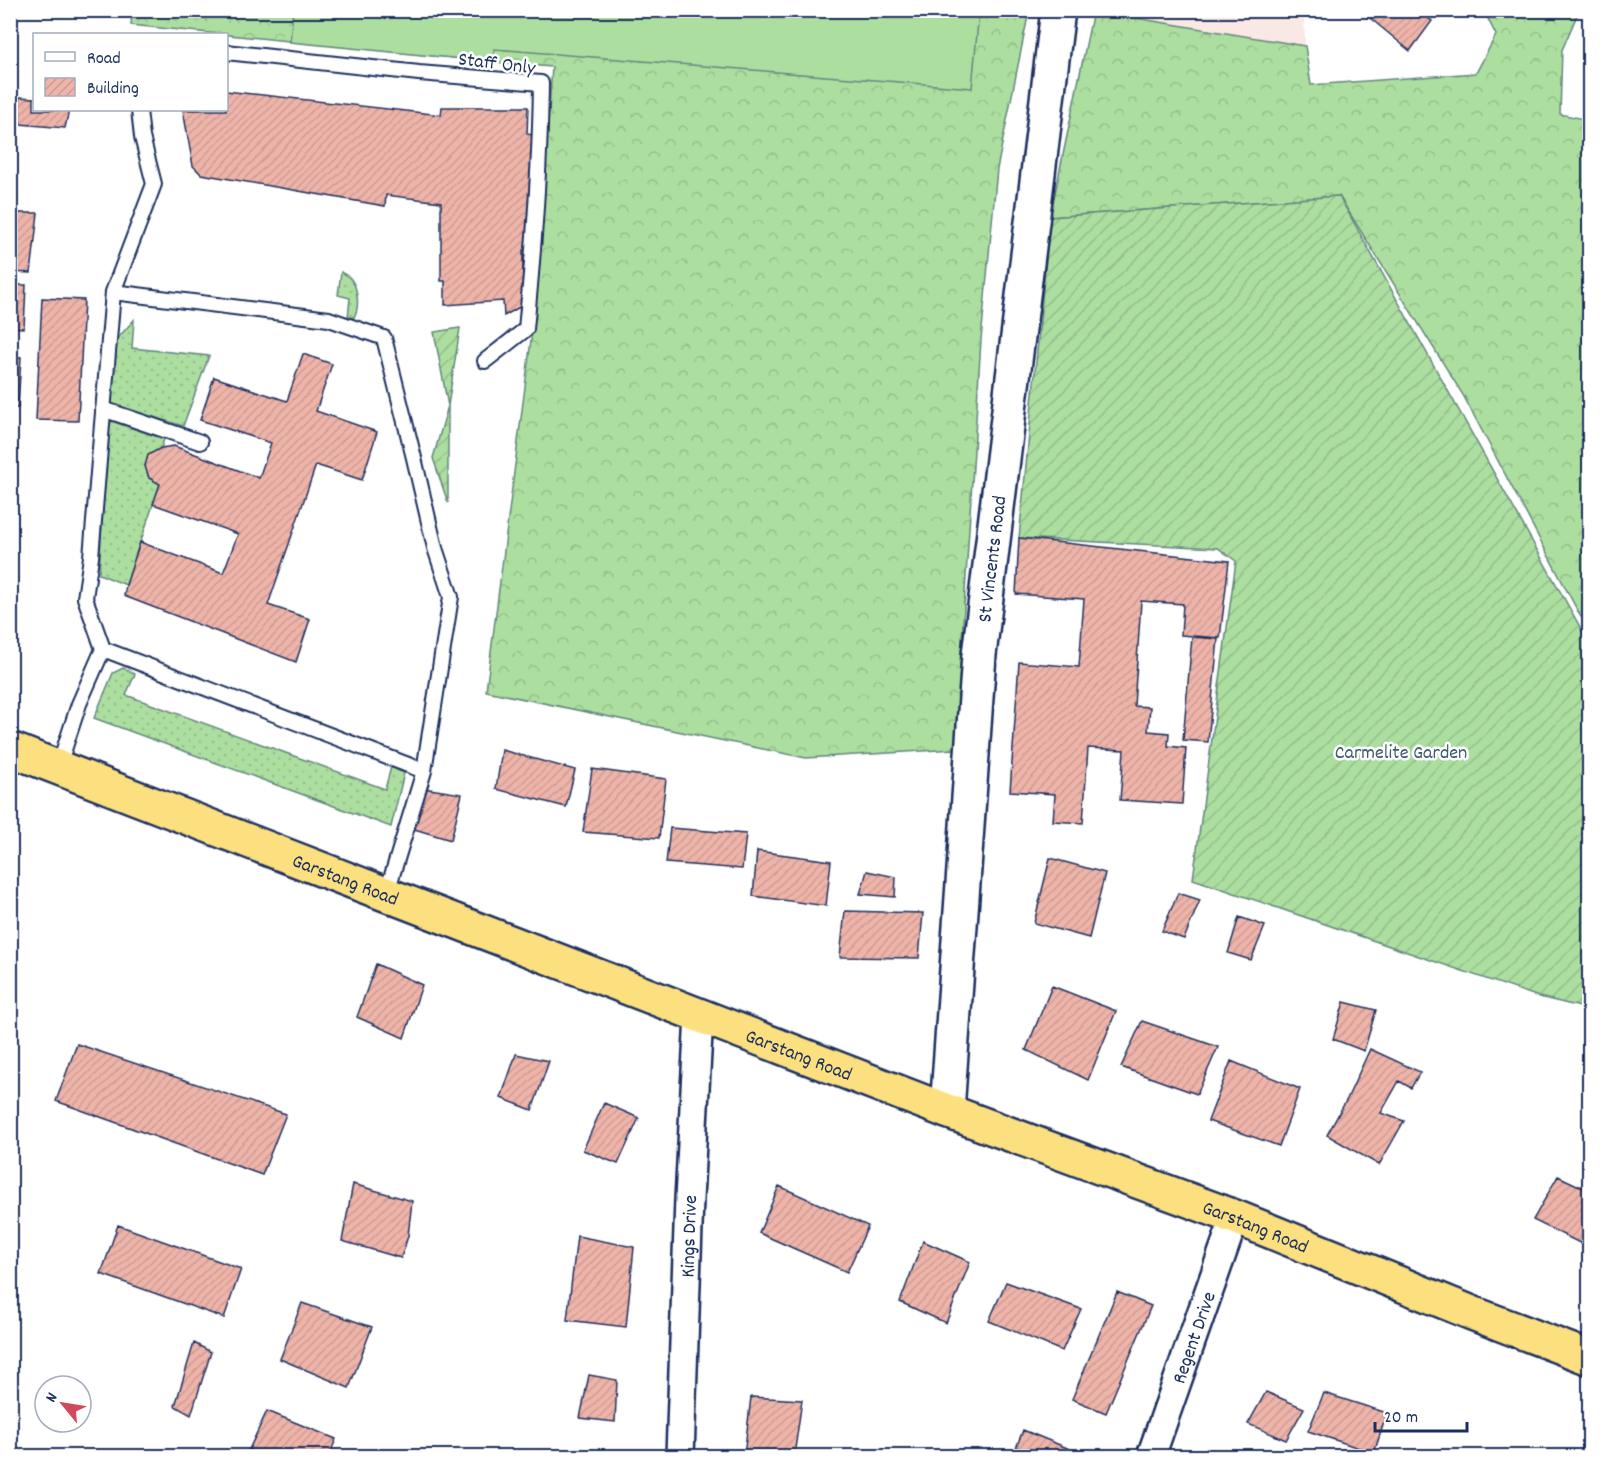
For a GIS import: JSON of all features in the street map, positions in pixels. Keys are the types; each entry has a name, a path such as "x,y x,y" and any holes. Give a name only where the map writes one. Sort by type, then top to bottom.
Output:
{"highway":[{"name":"Garstang Road","path":"10,749 947,1111 1235,1217 1590,1358"}],"street":[{"name":"St Vincents Road","path":"947,1111 979,655 1058,10"},
{"name":"Kings Drive","path":"680,1456 689,1199 699,1016"},
{"name":"Regent Drive","path":"1151,1456 1235,1217"}],"lane":[{"name":"Staff Only","path":"228,52 419,73 541,83 534,248 526,329 485,361"},
{"path":"58,768 79,704 103,649 85,598 91,557 113,292 154,184 142,137 139,111"},
{"path":"113,292 329,320 384,338 435,548 451,597 424,771 386,895"},
{"path":"103,409 200,441"},
{"path":"103,649 424,771"}],"shaded area":[{"path":"1093,11 1304,11 1305,46"}],"green space":[{"path":"132,10 1029,11 997,169 981,340 955,749 806,758 486,691 536,301 552,67 131,25"},
{"path":"293,10 979,11 972,88 494,49 493,62 290,42"},
{"path":"1093,11 1305,46 1311,85 1476,73 1496,35 1484,11 1574,11 1577,15 1562,50 1560,114 1589,120 1589,614 1581,617 1463,395 1339,196 1050,217"},
{"name":"Carmelite Garden","path":"1339,196 1589,643 1589,1009 1539,997 1193,879 1236,561 1218,548 1019,538 1050,217"},
{"path":"341,272 353,282 356,292 357,308 354,317 348,318 350,298 338,295"},
{"path":"134,320 132,348 209,356 183,426 109,403 116,340"},
{"path":"460,328 448,406 434,332"},
{"path":"448,406 448,503 433,458"},
{"path":"108,420 164,439 161,448 145,465 149,478 160,484 126,585 99,574"},
{"path":"123,668 135,674 126,695 385,789 391,767 404,773 391,827 94,718 113,673"}],"building":[{"path":"1376,10 1417,10 1432,21 1410,51 1370,18"},
{"path":"10,36 16,37 10,84"},
{"path":"228,91 441,115 442,107 528,107 527,134 538,136 532,243 523,250 523,305 504,316 503,301 445,305 445,281 441,281 441,202 386,195 385,206 201,174 193,166 183,111 228,111"},
{"path":"19,97 33,98 33,111 69,111 65,128 20,124"},
{"path":"10,213 38,213 31,273 10,272"},
{"path":"10,285 26,285 24,328 10,327"},
{"path":"42,298 84,300 78,421 36,420"},
{"path":"303,354 332,364 316,411 377,432 362,480 316,465 268,605 310,619 296,662 124,596 140,542 223,573 238,534 153,504 160,484 149,478 145,466 148,455 161,448 174,446 259,478 271,443 200,420 214,377 287,401"},
{"path":"10,356 21,357 18,408 10,408"},
{"path":"1019,538 1229,561 1220,638 1181,635 1183,604 1141,601 1134,706 1150,707 1148,731 1169,733 1168,746 1186,748 1182,804 1120,800 1124,750 1088,748 1083,823 1053,821 1055,794 1010,791 1019,662 1079,667 1084,599 1016,594"},
{"path":"1192,637 1218,639 1208,742 1183,740"},
{"path":"502,750 575,770 566,807 496,789"},
{"path":"592,769 666,779 659,838 583,832"},
{"path":"423,788 462,794 451,840 411,828"},
{"path":"670,828 746,834 742,869 666,863"},
{"path":"757,851 831,861 826,906 753,896"},
{"path":"1050,858 1105,873 1089,938 1034,923"},
{"path":"867,871 896,877 895,897 860,894"},
{"path":"1178,893 1200,900 1184,939 1162,931"},
{"path":"845,911 923,913 919,958 840,957"},
{"path":"1239,917 1265,926 1251,960 1228,953"},
{"path":"376,964 422,985 404,1038 357,1017"},
{"path":"1052,986 1116,1011 1088,1080 1026,1050"},
{"path":"1344,1002 1376,1010 1364,1051 1333,1039"},
{"path":"1142,1021 1218,1047 1197,1094 1121,1067"},
{"path":"77,1044 286,1114 262,1175 56,1101"},
{"path":"1370,1049 1420,1072 1411,1088 1399,1081 1381,1113 1404,1121 1379,1165 1327,1135"},
{"path":"516,1054 549,1061 532,1110 501,1098"},
{"path":"1231,1061 1300,1089 1279,1146 1208,1121"},
{"path":"604,1103 639,1118 618,1164 583,1150"},
{"path":"1558,1176 1590,1191 1590,1248 1533,1220"},
{"path":"353,1184 412,1201 408,1236 401,1258 342,1241"},
{"path":"779,1186 868,1226 847,1272 759,1233"},
{"path":"118,1225 241,1269 224,1318 101,1274"},
{"path":"577,1236 634,1247 626,1327 567,1320"},
{"path":"923,1241 970,1262 946,1323 900,1302"},
{"path":"1006,1282 1081,1309 1062,1351 989,1321"},
{"path":"1117,1292 1151,1306 1106,1413 1072,1399"},
{"path":"302,1303 372,1327 349,1388 280,1359"},
{"path":"194,1343 211,1352 191,1415 175,1406"},
{"path":"589,1375 617,1380 615,1422 580,1418"},
{"path":"1266,1392 1304,1408 1286,1440 1248,1424"},
{"path":"1324,1393 1387,1413 1374,1453 1308,1431"},
{"path":"751,1397 802,1400 794,1456 744,1456"},
{"path":"267,1411 336,1439 329,1456 246,1456"},
{"path":"1023,1430 1087,1456 1013,1456"}]}
